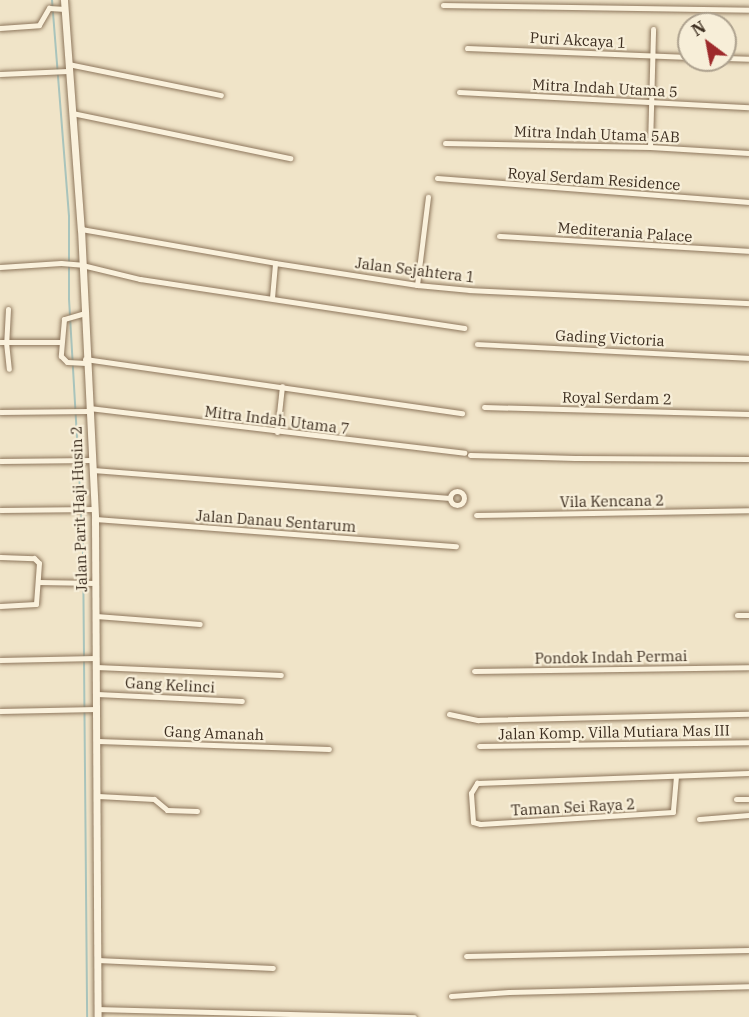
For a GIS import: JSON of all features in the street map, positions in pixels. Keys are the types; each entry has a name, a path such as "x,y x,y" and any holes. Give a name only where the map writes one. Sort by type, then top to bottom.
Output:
{"street":[{"name":"Jalan Parit Haji Husin 2","path":"64,0 66,69 72,113 81,229 85,313 83,361 89,409 89,460 93,470 95,509 96,616 92,658 96,667 98,741 98,1017"},
{"path":"443,5 749,10"},
{"path":"0,28 39,25 49,8 63,9"},
{"path":"650,147 653,29"},
{"name":"Puri Akcaya 1","path":"467,48 677,57"},
{"path":"0,74 51,72 66,69 221,95"},
{"name":"Mitra Indah Utama 5","path":"459,92 749,106"},
{"path":"72,113 290,158"},
{"name":"Mitra Indah Utama 5AB","path":"445,143 650,147 749,153"},
{"name":"Royal Serdam Residence","path":"437,178 749,201"},
{"path":"417,285 428,197"},
{"name":"Jalan Sejahtera 1","path":"81,229 417,285 470,290 749,303"},
{"name":"Mediterania Palace","path":"500,236 749,251"},
{"path":"0,267 61,263 82,265 140,279 464,328"},
{"path":"272,298 275,263"},
{"path":"8,309 3,342 9,369"},
{"path":"85,313 65,318 61,356 67,362 83,361 282,386 462,413"},
{"path":"3,342 61,342"},
{"name":"Gading Victoria","path":"477,344 749,358"},
{"path":"277,432 282,386"},
{"name":"Royal Serdam 2","path":"484,407 749,414"},
{"name":"Mitra Indah Utama 7","path":"0,412 89,409 467,454 574,459 749,459"},
{"path":"0,461 89,460"},
{"path":"93,470 450,498"},
{"path":"0,510 95,509"},
{"name":"Vila Kencana 2","path":"476,515 749,510"},
{"name":"Jalan Danau Sentarum","path":"95,519 456,546"},
{"path":"0,557 38,560 36,604 34,606 0,606"},
{"path":"38,582 94,583"},
{"path":"737,615 749,615"},
{"path":"96,616 200,624"},
{"path":"0,660 92,658"},
{"path":"96,667 281,675"},
{"name":"Pondok Indah Permai","path":"474,671 749,667"},
{"name":"Gang Kelinci","path":"97,694 242,701"},
{"path":"0,711 97,709"},
{"path":"449,714 478,720 749,714"},
{"name":"Gang Amanah","path":"98,741 329,749"},
{"name":"Jalan Komp. Villa Mutiara Mas III","path":"479,746 749,742"},
{"name":"Taman Sei Raya 2","path":"676,776 673,813 480,824 473,822 475,785 676,776 749,773"},
{"path":"98,796 154,799 167,810 197,811"},
{"path":"736,799 749,799"},
{"path":"699,819 749,815"},
{"path":"466,956 749,950"},
{"path":"97,960 273,968"},
{"path":"451,996 509,992 749,986"},
{"path":"99,1009 414,1017"},
{"path":"155,1017 156,1010"}],"waterway":[{"path":"52,0 69,216 69,299 83,543 87,1017"}]}
